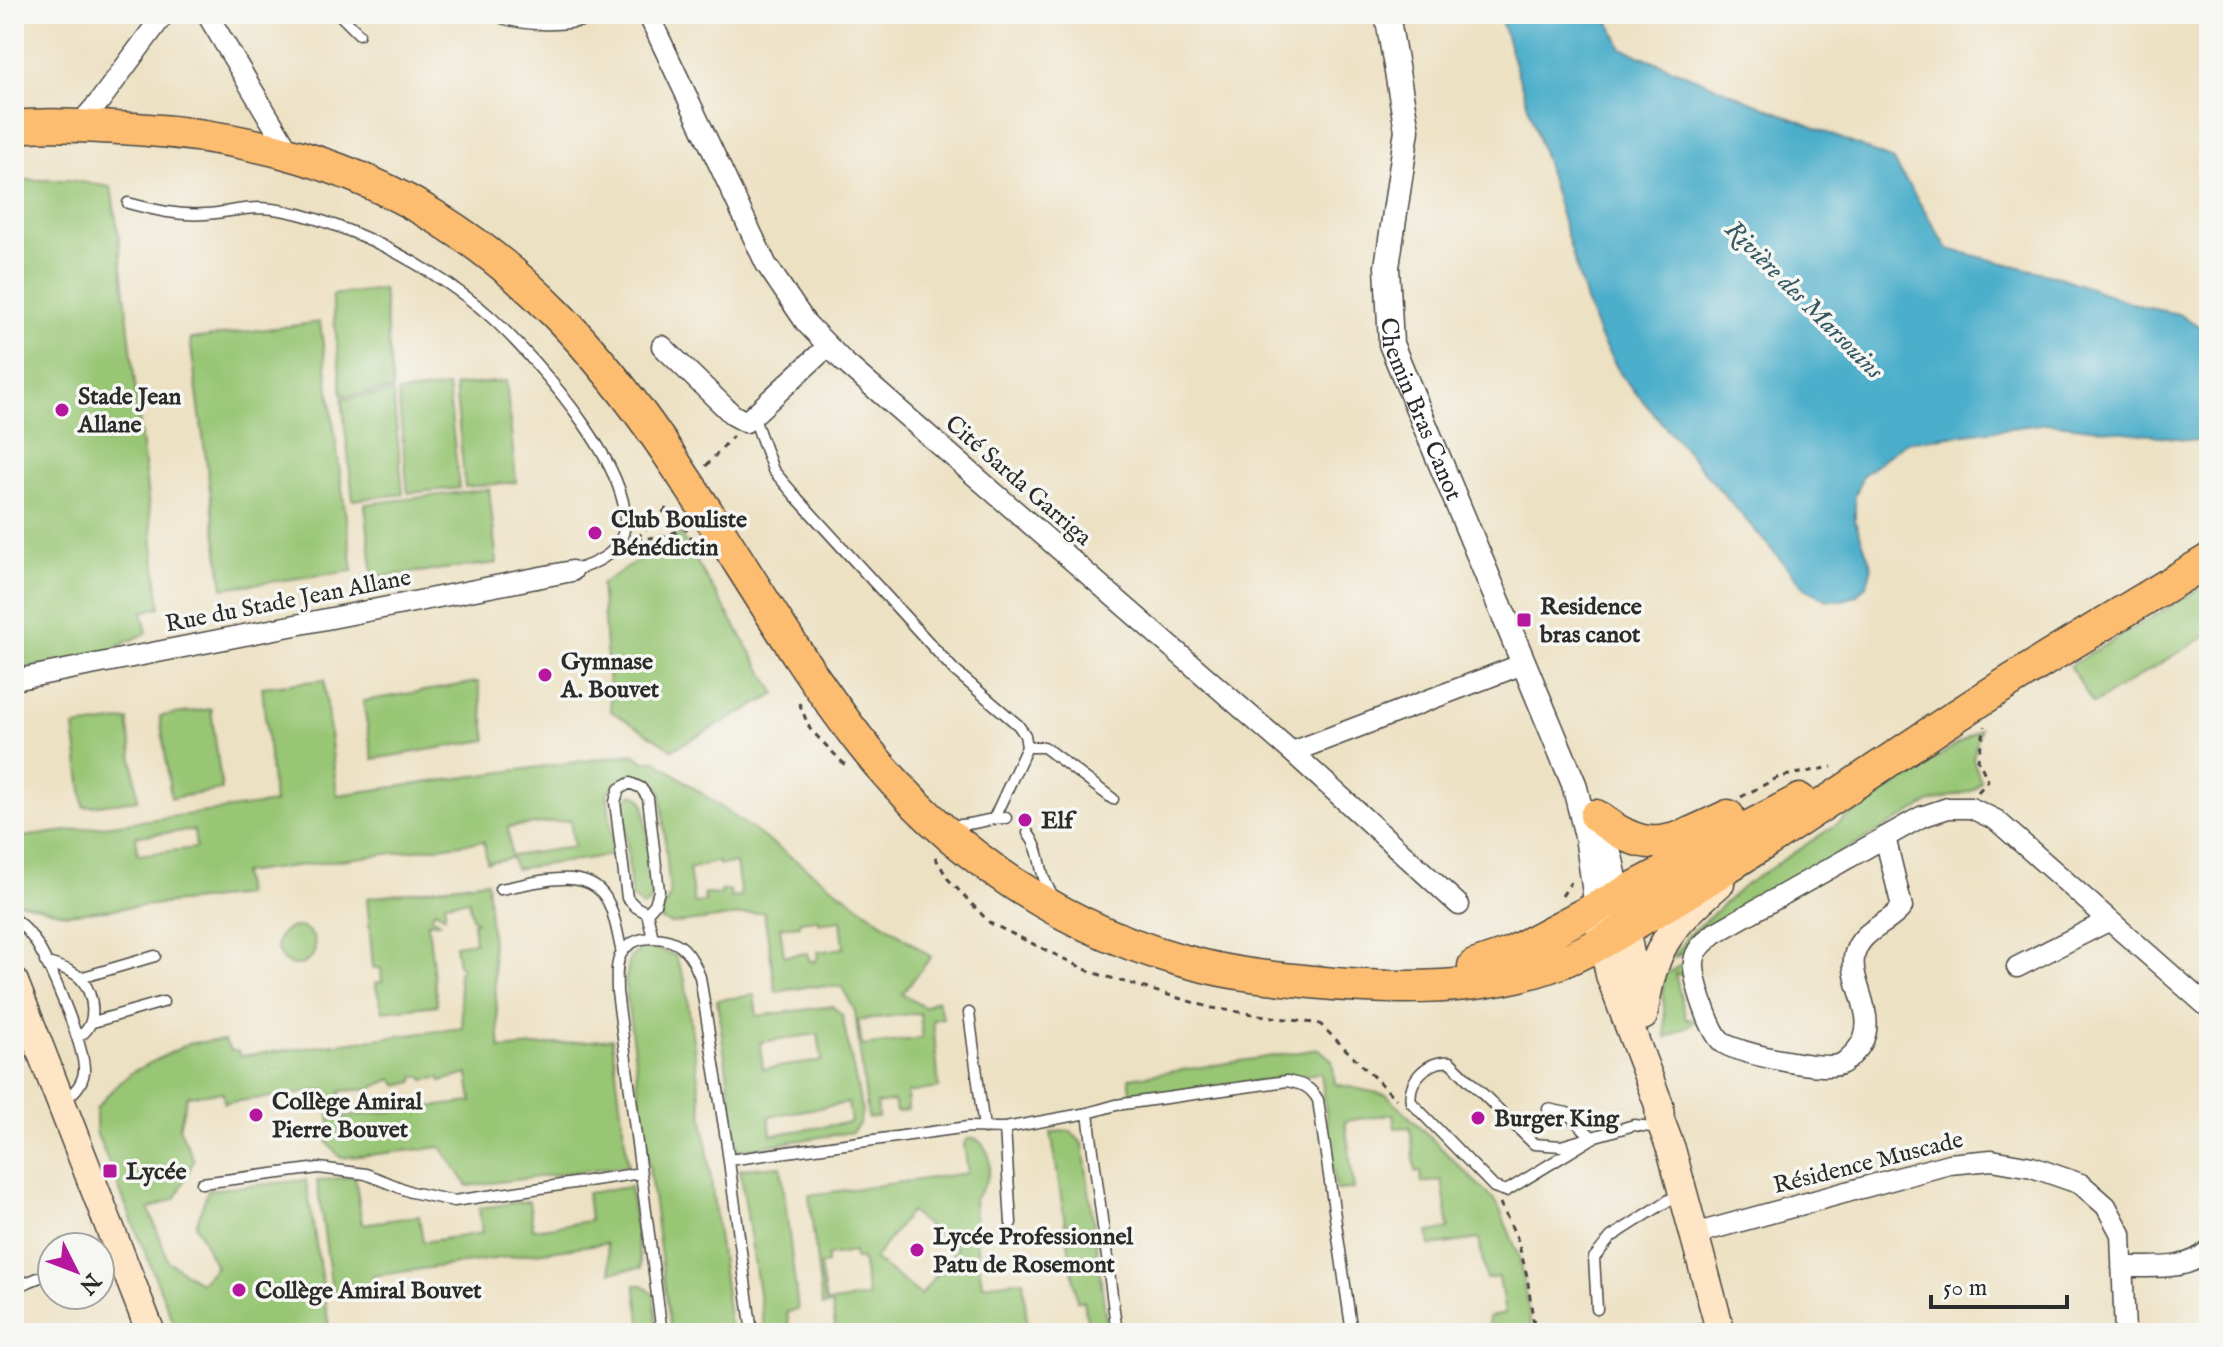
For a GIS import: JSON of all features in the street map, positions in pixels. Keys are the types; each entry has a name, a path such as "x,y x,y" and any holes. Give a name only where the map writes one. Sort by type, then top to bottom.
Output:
{"main road":[{"path":"24,123 210,136 290,153 334,167 385,189 449,224 538,294 600,360 662,444 842,716 896,785 997,873 1070,918 1149,950 1206,967 1259,977 1353,986 1433,987 1487,981 1554,965 1614,935 1758,850 1912,745 2209,560"},
{"path":"1596,816 1631,839 1661,843 1678,839 1772,796 1912,745"},
{"path":"1353,986 1472,967 1509,954 1608,902 1832,775"},
{"path":"1643,1016 1655,959 1667,935 1690,910 1758,850"},
{"path":"1608,902 1614,935 1643,1016 1649,1075"},
{"path":"1614,935 1610,975 1649,1075 1720,1330"},
{"path":"14,982 63,1102 113,1248 151,1333"}],"street":[{"path":"78,126 164,14"},
{"path":"207,14 290,153"},
{"path":"506,14 540,20 593,14"},
{"name":"Cité Sarda Garriga","path":"648,14 766,264 806,323 828,346 1292,752 1459,905"},
{"name":"Chemin Bras Canot","path":"1387,14 1407,130 1387,267 1391,344 1574,784 1608,902"},
{"path":"662,346 733,415 746,422 754,418 828,346"},
{"name":"Rue du Stade Jean Allane","path":"14,680 572,571"},
{"path":"1292,752 1523,664"},
{"name":"Chemin Bras Canot","path":"1574,784 1596,816 1611,860 1608,902"},
{"path":"1885,837 1902,907 1898,913 1867,933 1853,956 1867,1031 1859,1048 1842,1064 1833,1067 1791,1062 1729,1047 1713,1032 1705,1007 1694,963 1701,946 1715,933 1885,837 1921,817 1948,808 1971,808 1996,820 2209,1008"},
{"path":"2017,967 2108,921"},
{"name":"Résidence Muscade","path":"1694,1234 1949,1164 1992,1160 2032,1167 2081,1184 2106,1206 2121,1234 2125,1333"},
{"path":"2122,1267 2187,1265 2209,1250"}],"lane":[{"path":"339,14 359,34"},
{"path":"128,203 168,213 205,214 262,208 295,213 363,237 418,264 491,318 553,384 601,448 621,488 626,524 618,545 595,563 572,571"},
{"path":"754,418 773,470 954,670 1018,725 1025,735 1027,747 1000,818 967,826 953,825 927,815"},
{"path":"1027,747 1044,747 1113,799"},
{"path":"647,913 655,904 659,891 648,798 641,788 630,783 619,789 615,802 627,898 647,913 653,938"},
{"path":"1028,833 1038,846 1044,882 1070,918"},
{"path":"500,889 570,878 586,879 605,895 610,906 622,953 617,971 617,992 662,1333"},
{"path":"14,919 34,938 83,1057 83,1074 76,1090 63,1102"},
{"path":"622,953 636,941 653,938 670,940 683,948 700,977 752,1333"},
{"path":"80,978 155,956"},
{"path":"45,962 80,978 90,997 93,1022 87,1034 77,1037"},
{"path":"93,1022 163,1002"},
{"path":"969,1013 984,1128"},
{"path":"1593,1138 1506,1191 1494,1187 1411,1102 1409,1090 1415,1078 1427,1069 1443,1061 1450,1062 1534,1144 1561,1146 1634,1125 1664,1128"},
{"path":"729,1160 968,1127 1005,1128 1116,1105 1287,1081 1302,1084 1312,1090 1318,1100 1352,1333"},
{"path":"1548,1109 1567,1113 1593,1138"},
{"path":"1088,1113 1117,1333"},
{"path":"1634,1125 1664,1128"},
{"path":"1005,1128 1011,1223"},
{"path":"202,1183 319,1168 366,1174 411,1192 454,1201 641,1173"},
{"path":"1597,1309 1594,1258 1611,1237 1682,1192"},
{"path":"14,1288 36,1279"},
{"path":"1682,1333 1720,1330"}],"path":[{"path":"1978,812 1978,792 1988,781 1978,759 1987,719"},
{"path":"1730,803 1779,777 1832,775"},
{"path":"1556,905 1577,878"}],"green space":[{"name":"Stade Jean Allane","path":"14,180 69,180 111,187 160,607 142,612 147,633 94,657 14,670"},
{"path":"383,289 393,390 342,396 332,295"},
{"path":"320,322 353,571 223,588 190,339"},
{"path":"506,381 516,482 465,487 455,386"},
{"path":"448,387 459,488 408,493 398,393"},
{"path":"393,393 403,494 353,500 342,399"},
{"path":"489,489 497,563 373,577 365,504"},
{"path":"680,534 776,694 673,749 611,711 601,584"},
{"path":"2209,583 2209,634 2093,704 2070,666"},
{"path":"324,680 337,795 634,754 645,762 655,760 931,957 902,994 924,1007 937,1000 943,1018 933,1020 939,1088 907,1093 908,1110 896,1112 894,1101 877,1104 878,1117 868,1118 855,1011 842,987 811,986 776,992 764,912 671,924 661,920 660,915 670,896 661,791 652,779 635,775 607,792 614,855 515,869 512,858 487,862 484,841 242,873 245,895 67,914 14,901 14,838 274,803 262,687","holes":["570,820 574,847 511,856 508,827","194,830 196,848 138,855 136,836","718,861 719,865 736,863 741,897 731,898 730,890 721,891 721,895 704,894 705,902 694,903 689,869","818,919 819,923 841,920 844,948 817,952 818,958 814,962 808,959 808,953 784,956 780,927 800,925 800,921","920,1013 922,1038 862,1046 858,1020"]},
{"path":"478,682 487,740 373,759 363,701"},
{"path":"211,709 222,790 171,798 160,716"},
{"path":"128,720 138,800 84,807 74,727"},
{"path":"1980,729 1973,758 1981,782 1974,790 1931,802 1694,935 1687,952 1674,957 1688,936 1745,885"},
{"path":"633,794 644,803 653,894 650,902 643,907 631,896 624,806"},
{"path":"487,881 500,1049 612,1039 628,1165 468,1186 441,1147 341,1158 329,1145 324,1131 331,1129 326,1090 224,1103 223,1092 187,1096 179,1128 194,1160 176,1198 149,1209 168,1261 200,1283 216,1267 196,1225 208,1190 306,1180 330,1333 178,1333 96,1132 96,1109 132,1072 190,1043 224,1040 231,1051 238,1051 240,1056 463,1028 458,972 462,968 458,965 455,945 475,942 473,923 476,921 472,918 469,900 445,903 445,916 435,910 431,917 440,922 428,923 437,1005 383,1011 375,983 382,982 381,968 373,968 367,898","holes":["468,1074 472,1102 344,1117 340,1091 369,1089 392,1079 398,1086 414,1082 414,1077 422,1076 424,1080 440,1078 441,1081"]},
{"path":"296,927 310,932 315,946 310,960 296,965 282,960 277,946 282,932"},
{"path":"652,948 675,955 685,980 731,1333 671,1333 625,984 630,958 642,949"},
{"path":"1685,963 1691,976 1675,974 1686,1019 1698,1020 1666,1038 1662,976"},
{"path":"754,995 757,1016 832,1006 842,1015 862,1111 859,1124 852,1132 738,1150 717,1000","holes":["818,1034 822,1061 763,1069 760,1042","848,1103 851,1122 771,1135 769,1116"]},
{"path":"1319,1049 1332,1060 1335,1084 1387,1095 1497,1203 1519,1256 1532,1333 1490,1333 1488,1317 1505,1314 1499,1277 1486,1279 1479,1239 1430,1246 1428,1232 1449,1229 1442,1180 1422,1183 1421,1171 1416,1172 1410,1127 1395,1128 1393,1114 1345,1121 1354,1189 1336,1190 1321,1073 1132,1097 1129,1078"},
{"path":"1070,1131 1083,1144 1107,1328 1103,1333 1077,1333 1089,1331 1084,1301 1077,1301 1051,1132"},
{"path":"975,1138 983,1145 990,1160 985,1184 974,1199 982,1285 1023,1280 1028,1333 836,1333 832,1305 822,1306 809,1195 968,1173 964,1143","holes":["910,1212 957,1248 921,1295 874,1259","854,1252 855,1259 862,1259 868,1297 826,1303 820,1265 827,1263 827,1256"]},
{"path":"781,1166 798,1310 787,1312 790,1333 765,1333 740,1169"},
{"path":"355,1176 362,1224 419,1216 423,1242 482,1233 479,1208 529,1201 533,1229 590,1221 587,1193 630,1187 641,1268 611,1272 606,1243 372,1276 373,1284 332,1290 317,1181"},
{"path":"635,1285 643,1285 654,1295 658,1333 642,1333"},
{"path":"580,1320 583,1333 473,1333"}],"water":[{"name":"Rivière des Marsouins","path":"1499,14 1605,14 1622,48 1893,160 1948,249 2056,276 2144,307 2179,314 2209,332 2209,442 2048,423 1906,442 1863,475 1855,496 1855,521 1872,567 1867,584 1856,596 1843,600 1828,600 1805,588 1623,378 1600,338"}],"place":[{"name":"Stade Jean Allane","path":"62,410"},
{"name":"Club Bouliste Bénédictin","path":"595,533"},
{"name":"Residence bras canot","path":"1524,620"},
{"name":"Gymnase A. Bouvet","path":"545,675"},
{"name":"Elf","path":"1025,820"},
{"name":"Collège Amiral Pierre Bouvet","path":"256,1115"},
{"name":"Burger King","path":"1478,1118"},
{"name":"Lycée","path":"110,1171"},
{"name":"Lycée Professionnel Patu de Rosemont","path":"917,1250"},
{"name":"Collège Amiral Bouvet","path":"239,1290"}]}
